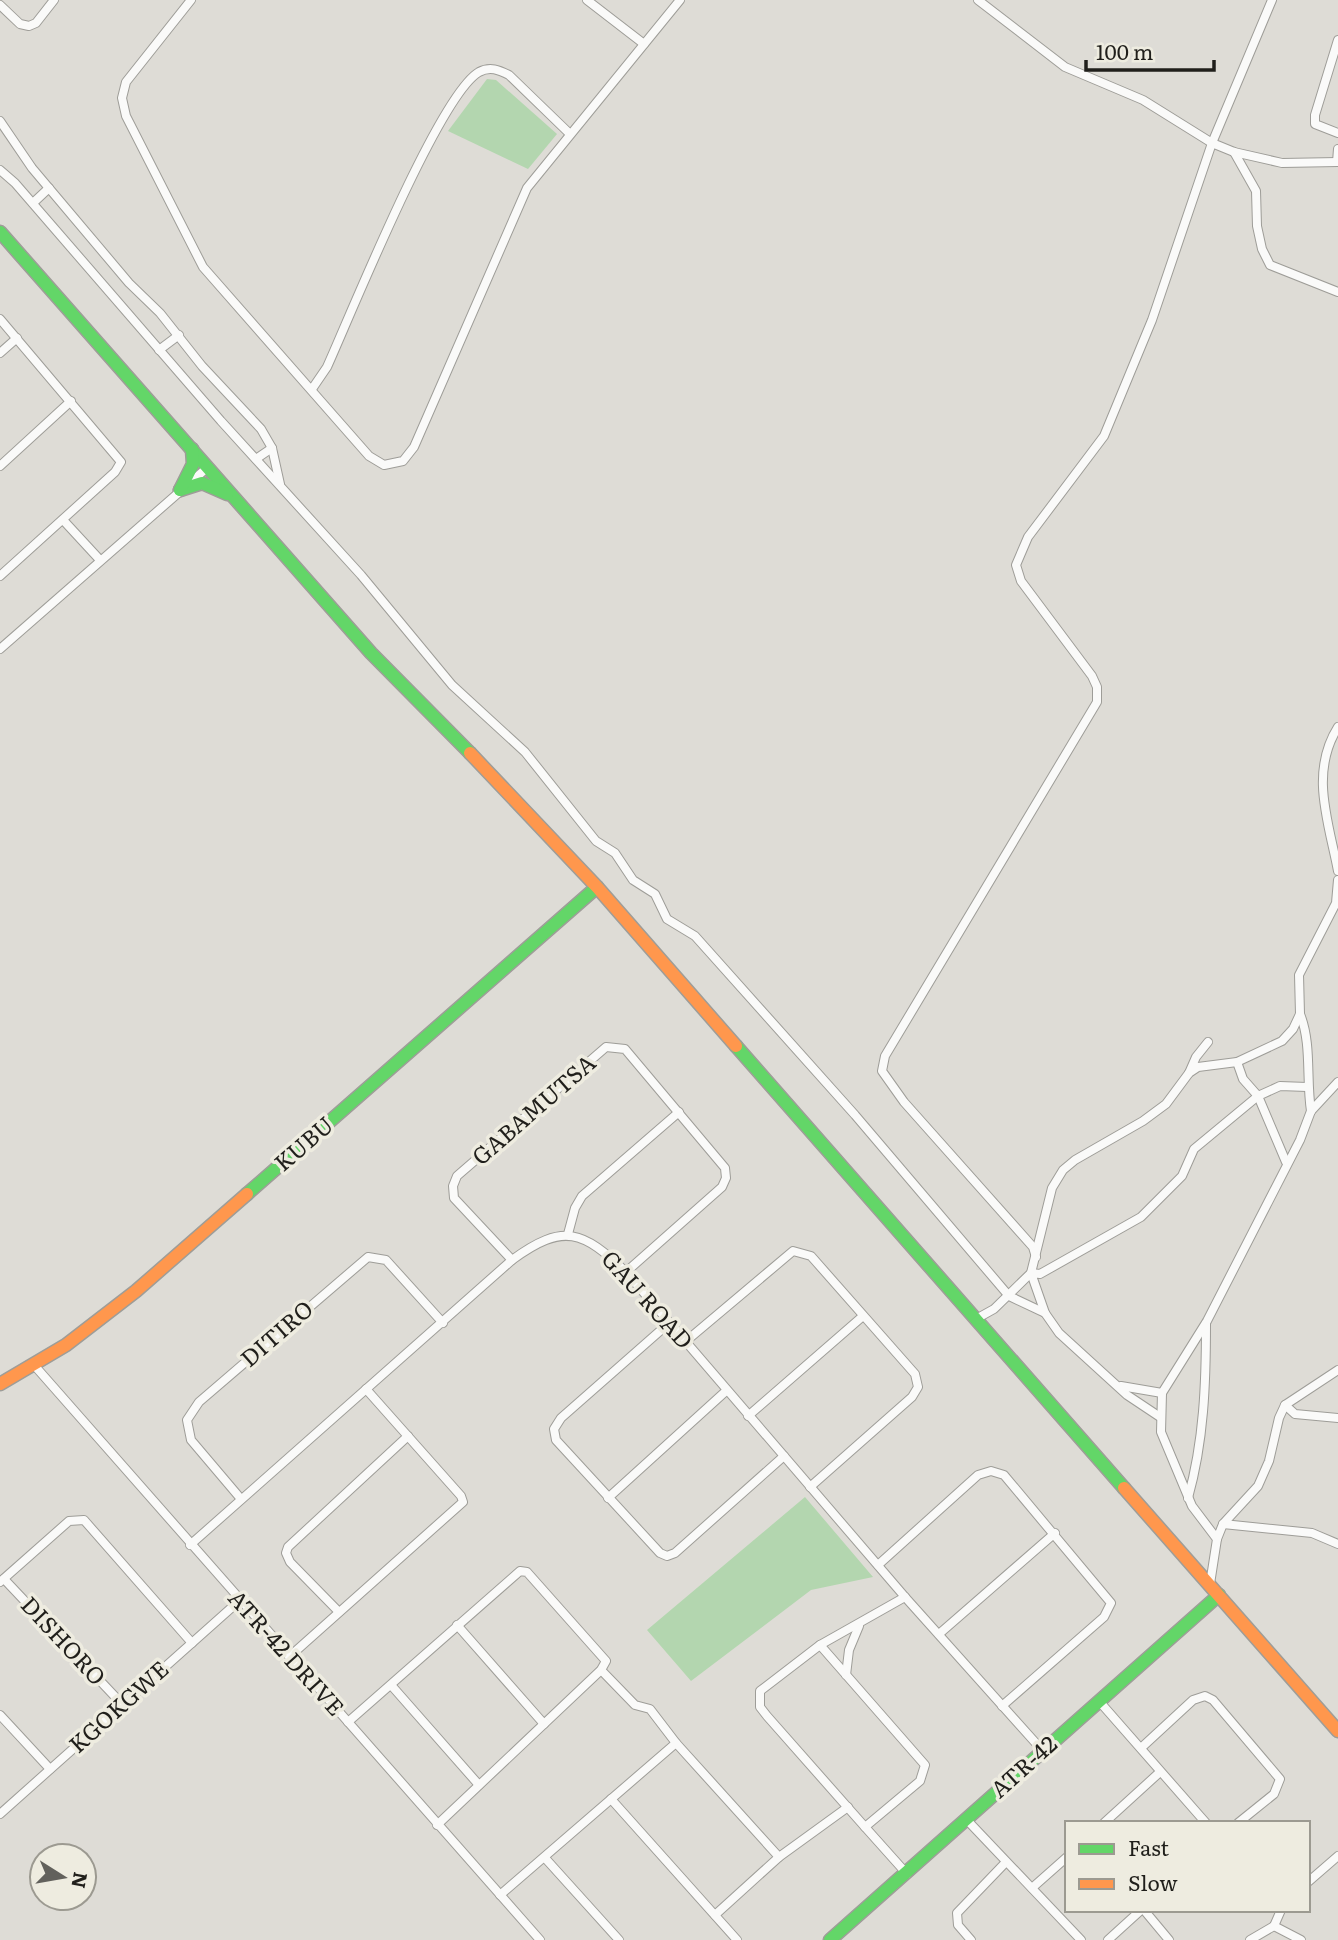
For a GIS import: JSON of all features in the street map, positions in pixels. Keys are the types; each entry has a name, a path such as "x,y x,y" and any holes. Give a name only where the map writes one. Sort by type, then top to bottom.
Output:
{"main road":[{"path":"0,232 371,653 597,887 1338,1731"},
{"path":"180,490 193,464 192,449"},
{"path":"180,490 206,484 236,499"},
{"path":"573,908 582,880 576,865"},
{"name":"KUBU","path":"0,1384 34,1365 136,1291 597,887"},
{"name":"ATR-42","path":"836,1938 1042,1750 1219,1595"}],"street":[{"path":"0,5 20,24 29,26 36,23 54,0"},
{"path":"191,0 126,82 122,98 126,116 195,256 369,456 384,465 403,461 414,447 527,188 680,0"},
{"path":"587,0 644,44"},
{"path":"978,0 1065,67 1143,100 1212,143 1234,152 1282,163 1338,162 1338,149"},
{"path":"1036,1257 1033,1247 904,1102 882,1071 885,1056 1097,702 1097,687 1092,676 1021,581 1016,565 1028,537 1104,436 1152,320 1212,143 1272,0"},
{"path":"1338,40 1315,115 1315,124 1319,128 1338,133"},
{"path":"312,389 327,367 441,121 470,79 479,72 499,69 509,75 569,134"},
{"path":"0,121 49,188 128,283 179,335 202,366 261,429 272,448 281,487"},
{"path":"1234,152 1255,191 1257,226 1265,257 1270,265 1338,292"},
{"path":"0,170 33,203 159,350 361,575 452,685 525,752 596,841 620,859 633,880 656,894 667,919 695,936 732,980 754,1000 1009,1296 1045,1313"},
{"path":"33,203 49,188"},
{"path":"1328,288 1338,286"},
{"path":"0,319 121,462 115,472 64,521 0,576"},
{"path":"159,350 179,335"},
{"path":"0,353 17,338"},
{"path":"0,466 71,401"},
{"path":"256,459 272,448"},
{"path":"0,649 208,467"},
{"path":"64,521 100,560"},
{"path":"1338,727 1326,752 1322,794 1327,831 1338,871"},
{"path":"1311,1111 1307,1087 1308,1044 1300,1014 1299,975 1336,903 1338,880"},
{"path":"1189,1073 1198,1067 1237,1062 1282,1041 1293,1029 1300,1014"},
{"path":"976,1319 1009,1296 1031,1273 1049,1199 1063,1170 1166,1104 1208,1042"},
{"name":"GABAMUTSA","path":"512,1260 454,1198 453,1186 457,1176 606,1047 625,1049 724,1168 726,1178 722,1187 626,1272"},
{"path":"1237,1062 1243,1079 1258,1096 1286,1162"},
{"path":"1217,1539 1188,1498 1161,1432 1162,1393 1206,1321 1286,1162 1300,1140 1311,1111 1338,1082"},
{"path":"1031,1273 1048,1270 1141,1217 1182,1177 1195,1149 1258,1096 1280,1086 1307,1087"},
{"path":"190,1545 512,1260 551,1236 568,1234 575,1208 582,1196 679,1112"},
{"name":"GAU ROAD","path":"568,1234 591,1241 626,1272 905,1597 1042,1750"},
{"path":"685,1342 793,1251 811,1256 915,1374 918,1387 912,1397 810,1487"},
{"name":"DITIRO","path":"241,1499 191,1440 187,1429 191,1412 209,1393 368,1257 386,1260 443,1323"},
{"path":"1031,1273 1045,1313 1059,1333 1082,1357 1121,1386 1127,1395 1160,1417"},
{"path":"748,1416 863,1316"},
{"path":"1188,1498 1198,1467 1204,1409 1206,1321"},
{"path":"669,1323 561,1418 554,1429 556,1440 660,1553 667,1556 675,1552 784,1456"},
{"name":"ATR-42 DRIVE","path":"34,1365 540,1940"},
{"path":"1210,1584 1217,1539 1223,1524 1258,1486 1269,1461 1279,1418 1285,1405 1338,1370"},
{"path":"1121,1386 1162,1393"},
{"path":"289,1657 463,1502 461,1496 366,1389"},
{"path":"608,1498 726,1391"},
{"path":"1285,1405 1295,1414 1338,1418"},
{"path":"339,1612 290,1562 286,1553 288,1547 408,1436"},
{"path":"878,1565 984,1472 1004,1475 1108,1596 1110,1608 1104,1617 1003,1706"},
{"path":"2,1580 69,1521 84,1520 192,1643"},
{"path":"1223,1524 1312,1533 1338,1544"},
{"path":"939,1634 1055,1533"},
{"path":"348,1722 514,1573 527,1572 606,1661 601,1670 437,1825"},
{"name":"DISHORO","path":"2,1580 122,1704"},
{"path":"905,1597 859,1626 820,1645 760,1691 759,1699 767,1716 907,1874"},
{"name":"KGOKGWE","path":"0,1814 239,1601"},
{"path":"457,1625 544,1724"},
{"path":"846,1675 849,1650 859,1626"},
{"path":"820,1645 925,1765 920,1781 865,1827"},
{"path":"601,1670 635,1705 650,1709 676,1743 779,1857"},
{"path":"391,1685 480,1785"},
{"path":"1141,1748 1193,1700 1205,1696 1213,1700 1280,1779 1274,1794 1240,1821"},
{"path":"1099,1701 1204,1821"},
{"path":"0,1715 50,1769"},
{"path":"500,1895 676,1743"},
{"path":"1106,1821 1160,1772"},
{"path":"611,1799 737,1940"},
{"path":"715,1915 779,1857 848,1807"},
{"path":"966,1819 1081,1940"},
{"path":"1310,1880 1338,1856"},
{"path":"545,1858 619,1940"},
{"path":"1032,1888 1065,1859"},
{"path":"971,1940 958,1925 957,1913 1006,1862"},
{"path":"1108,1940 1140,1912"},
{"path":"1144,1912 1169,1940"},
{"path":"1250,1940 1275,1926 1280,1912"},
{"path":"1275,1926 1301,1940"}],"green space":[{"path":"487,79 496,80 557,134 528,169 448,131"},
{"path":"805,1497 873,1577 811,1590 691,1681 647,1630"}],"traffic: fast":[{"path":"0,232 371,653 470,753"},
{"path":"180,490 193,464 192,449"},
{"path":"180,490 202,483 227,494"},
{"path":"247,1194 597,887"},
{"path":"736,1046 1124,1488"},
{"path":"830,1940 1219,1595"}],"traffic: slow":[{"path":"470,753 597,887 736,1046"},
{"path":"0,1384 66,1345 136,1291 247,1194"},
{"path":"1124,1488 1338,1731"}]}
